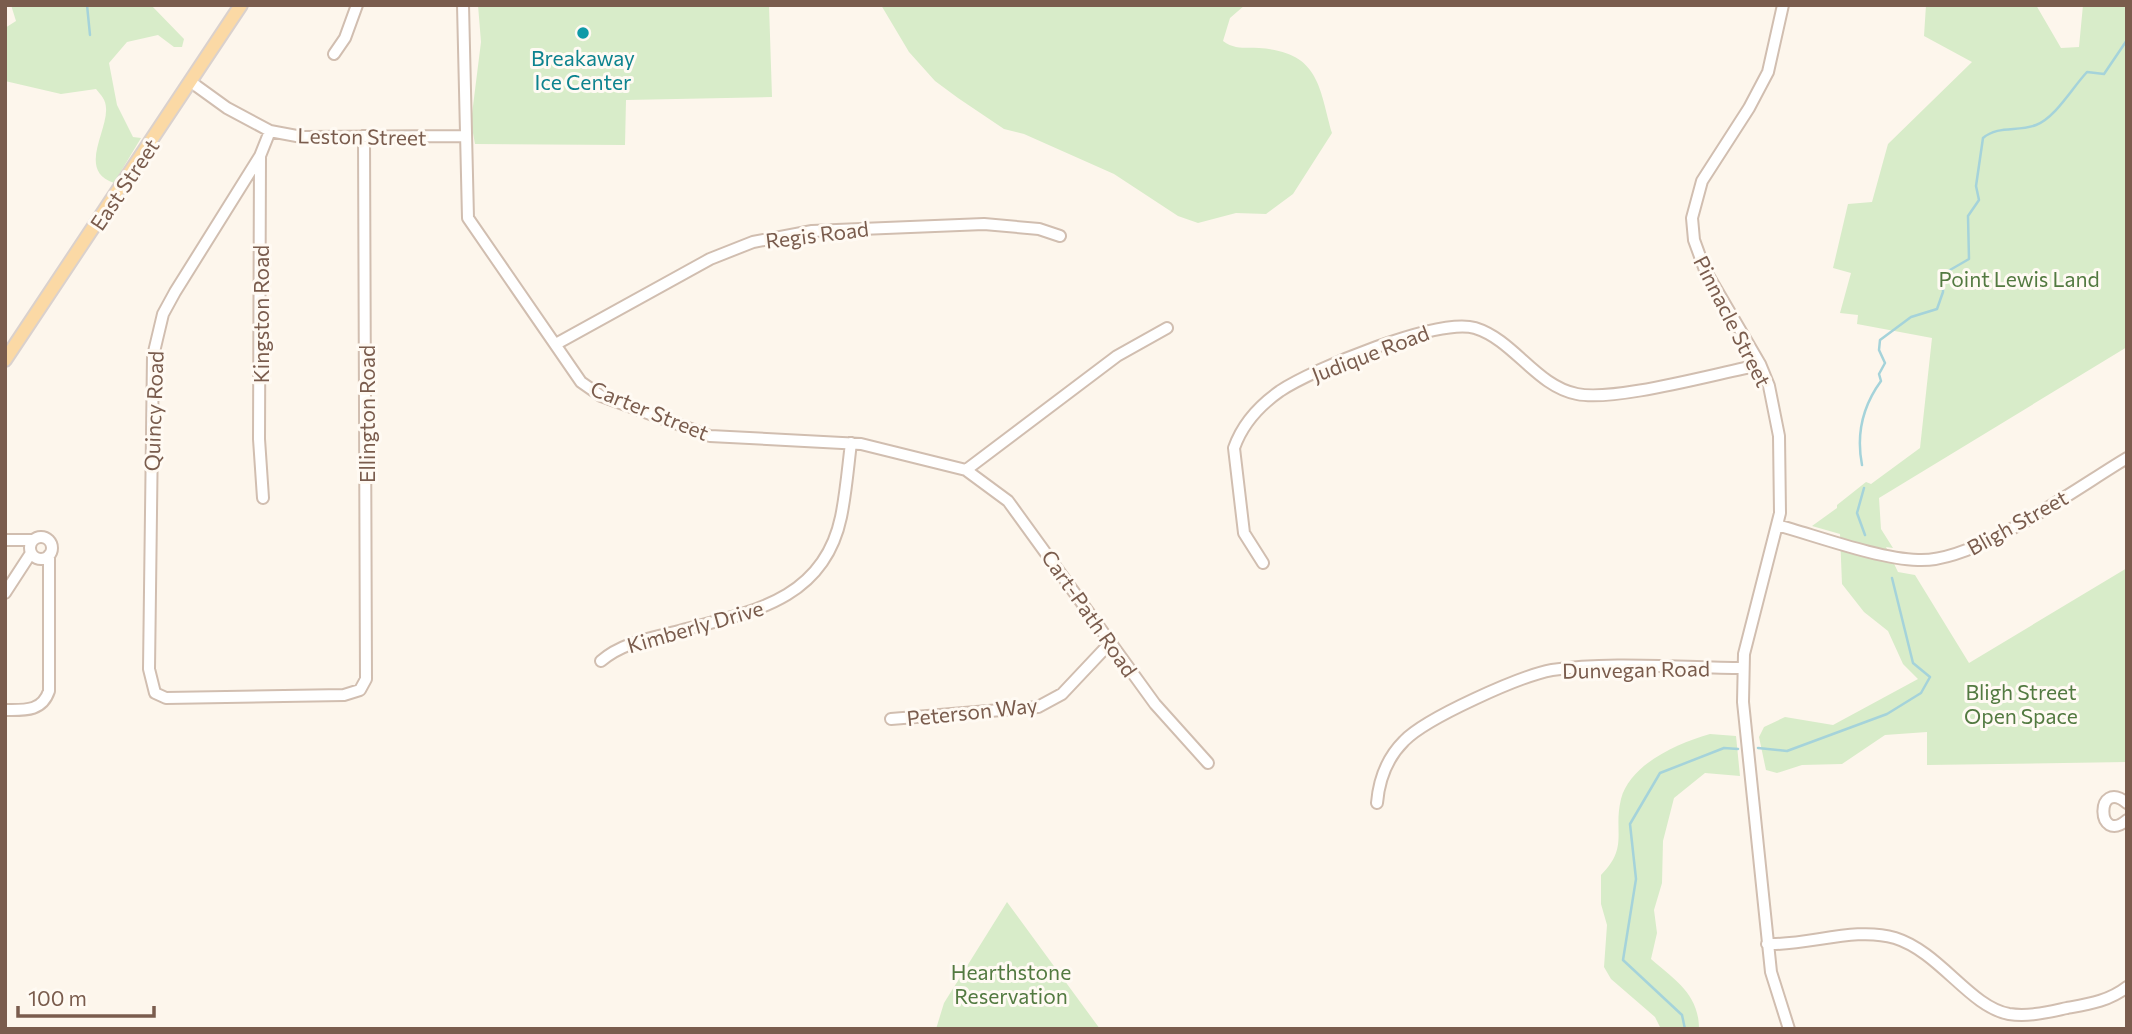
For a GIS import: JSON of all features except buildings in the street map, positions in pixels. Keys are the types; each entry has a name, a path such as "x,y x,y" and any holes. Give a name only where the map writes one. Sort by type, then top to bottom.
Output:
{"main road":[{"name":"East Street","path":"5,360 241,5"}],"street":[{"path":"334,54 345,38 357,5"},
{"name":"Carter Street","path":"463,5 466,209 471,225 581,382 592,391 710,436 851,443 966,470"},
{"name":"Pinnacle Street","path":"1783,5 1779,37 1768,72 1702,181 1692,211 1694,240 1705,270 1760,365 1769,386 1779,436 1782,468 1777,525 1751,622 1744,668 1749,779 1767,944 1771,972 1788,1029"},
{"name":"Leston Street","path":"191,82 227,108 270,131 302,136 464,136"},
{"name":"Kingston Road","path":"263,498 260,439 260,156 270,131"},
{"name":"Ellington Road","path":"155,693 166,698 344,695 360,690 368,670 364,136"},
{"name":"Quincy Road","path":"155,693 149,669 153,356 163,314 260,156"},
{"name":"Regis Road","path":"556,344 710,259 733,248 783,234 985,224 1039,229 1060,236"},
{"name":"Judique Road","path":"1264,563 1244,533 1234,448 1238,436 1257,410 1278,392 1308,375 1447,325 1472,327 1493,335 1542,376 1574,394 1612,394 1760,365"},
{"path":"966,470 1117,356 1167,328"},
{"name":"Kimberly Drive","path":"601,661 627,644 758,610 803,585 820,565 840,520 851,443"},
{"name":"Bligh Street","path":"1777,525 1903,559 1951,557 1983,544 2127,458"},
{"name":"Cart-Path Road","path":"966,470 1008,501 1155,704 1208,763"},
{"path":"5,540 32,540 42,537 48,539 52,549 49,555 49,691 43,703 36,708 5,710"},
{"path":"5,593 31,553 32,540"},
{"path":"31,553 39,559 49,555"},
{"name":"Peterson Way","path":"891,719 1038,707 1062,694 1111,642"},
{"name":"Dunvegan Road","path":"1377,803 1382,773 1404,740 1443,716 1528,677 1550,671 1586,668 1744,668"},
{"path":"2127,803 2119,798 2111,798 2104,803 2102,811 2105,820 2112,824 2127,820"},
{"path":"1767,944 1789,945 1851,937 1895,938 1931,956 1986,1006 2008,1014 2032,1015 2099,1002 2127,987"}],"green space":[{"path":"11,5 151,5 184,39 182,47 174,47 158,35 127,42 109,63 117,105 133,137 141,138 114,183 103,177 97,169 97,150 106,108 96,89 61,94 5,81 5,28 16,21"},
{"path":"478,5 769,5 772,97 626,100 625,145 475,144 471,122 481,42"},
{"path":"881,5 1245,5 1230,18 1223,41 1236,47 1279,51 1294,56 1305,64 1319,87 1332,133 1293,194 1266,214 1236,213 1198,223 1178,216 1114,174 1024,134 1004,129 958,98 935,81 909,52"},
{"name":"Point Lewis Land","path":"1926,5 2036,5 2061,48 2079,47 2083,5 2127,5 2127,347 1879,498 1881,529 1893,548 1886,547 1898,572 1915,575 1969,663 2127,568 2127,762 1927,765 1927,732 1885,735 1842,764 1802,765 1777,773 1766,770 1759,737 1764,727 1785,717 1833,725 1918,679 1903,664 1888,631 1864,612 1842,584 1840,534 1812,526 1866,482 1871,484 1920,448 1932,338 1857,324 1858,315 1840,313 1851,273 1833,268 1848,204 1872,202 1888,144 1972,62 1924,36"},
{"path":"1710,734 1736,736 1740,776 1705,773 1674,798 1663,841 1662,883 1654,910 1657,933 1651,959 1677,981 1690,997 1695,1006 1699,1029 1661,1029 1655,1017 1611,979 1604,967 1607,925 1601,904 1601,875 1610,865 1618,847 1621,799 1634,775 1670,749"},
{"name":"Hearthstone Reservation","path":"1007,902 1100,1029 936,1029 944,1003"}],"waterway":[{"path":"87,5 90,35"},
{"path":"1862,465 1862,421 1869,401 1881,381 1879,374 1885,363 1879,350 1880,340 1911,317 1937,309 1943,292 1943,274 1969,259 1968,216 1979,200 1976,186 1983,138 1995,131 2029,127 2043,121 2057,109 2087,72 2104,74 2127,40"},
{"path":"1864,488 1857,513 1865,535"},
{"path":"1758,748 1787,751 1887,714 1921,693 1930,677 1913,663 1892,578"},
{"path":"1685,1029 1682,1015 1623,960 1636,879 1630,824 1660,773 1724,748 1738,749"}],"place":[{"name":"Breakaway Ice Center","path":"583,33"}],"park label":[{"name":"Bligh Street Open Space","path":"2021,703"}]}
